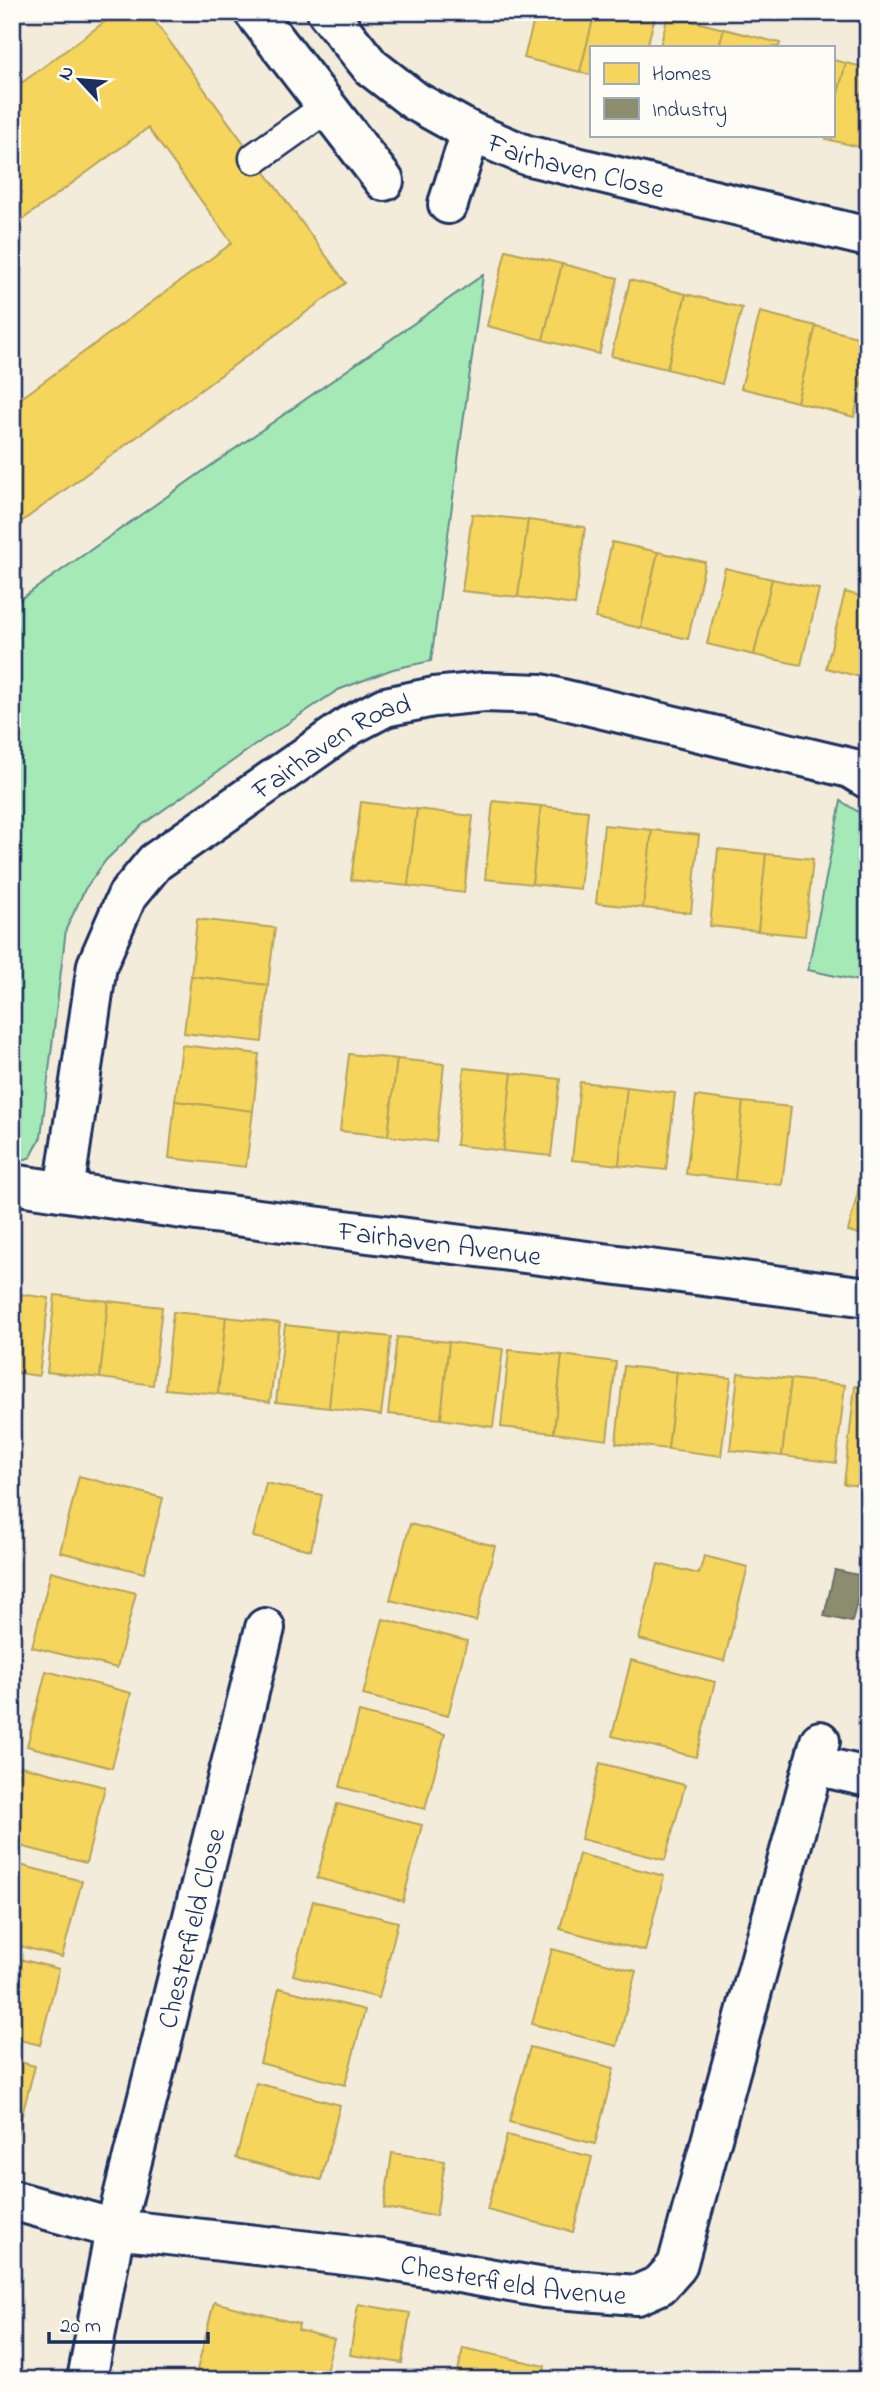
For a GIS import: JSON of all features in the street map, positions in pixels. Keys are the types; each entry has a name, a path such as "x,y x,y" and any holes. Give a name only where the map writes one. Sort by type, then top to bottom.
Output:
{"street":[{"path":"254,12 384,181"},
{"name":"Fairhaven Close","path":"327,12 371,67 415,101 471,132 526,155 868,237"},
{"path":"448,204 471,132"},
{"name":"Fairhaven Road","path":"64,1191 97,965 127,896 155,862 349,726 385,707 434,697 484,692 541,695 850,768 868,779"},
{"name":"Fairhaven Avenue","path":"12,1184 189,1210 868,1297"},
{"name":"Chesterfield Close","path":"87,2380 115,2229 265,1628"},
{"name":"Chesterfield Avenue","path":"12,2200 115,2229 380,2259 544,2288 637,2295 660,2285 677,2266 817,1753 868,1777"}],"lane":[{"path":"255,158 327,107"}],"green space":[{"path":"483,275 431,661 393,669 338,690 142,825 106,860 85,889 66,929 41,1137 31,1157 12,1164 12,605"},
{"path":"841,801 868,818 868,983 808,970"}],"building: Homes":[{"path":"118,12 148,12 346,283 13,528 12,405 232,243 148,128 12,227 12,90"},
{"path":"536,12 595,12 580,72 524,58"},
{"path":"595,12 656,12 647,46 590,46 590,75 580,72"},
{"path":"668,15 724,29 719,46 660,46"},
{"path":"724,29 780,43 779,46 719,46"},
{"path":"834,60 846,63 834,109"},
{"path":"846,63 868,68 868,149 826,139 827,136 834,136 834,109"},
{"path":"506,250 562,264 543,340 487,326"},
{"path":"562,264 618,278 599,354 543,340"},
{"path":"630,280 686,294 667,369 611,356"},
{"path":"686,294 742,308 722,384 667,369"},
{"path":"760,312 816,326 797,402 741,388"},
{"path":"816,326 868,340 868,361 854,417 797,402"},
{"path":"472,514 528,520 518,597 462,591"},
{"path":"528,520 585,527 575,605 518,597"},
{"path":"612,542 658,552 641,628 595,618"},
{"path":"658,552 705,562 688,639 641,628"},
{"path":"725,568 772,579 754,655 707,644"},
{"path":"772,579 819,589 801,665 754,655"},
{"path":"845,592 868,598 868,679 826,668"},
{"path":"493,801 541,806 532,884 485,879"},
{"path":"361,802 417,809 408,886 351,880"},
{"path":"541,806 588,811 580,889 532,884"},
{"path":"417,809 473,816 464,893 408,886"},
{"path":"604,825 652,830 643,908 596,903"},
{"path":"652,830 699,835 691,913 643,908"},
{"path":"718,849 766,854 758,931 710,926"},
{"path":"766,854 813,859 805,936 758,931"},
{"path":"197,919 275,928 268,985 191,976"},
{"path":"191,976 268,985 262,1042 184,1033"},
{"path":"182,1045 259,1054 253,1111 175,1101"},
{"path":"349,1054 397,1059 388,1136 340,1131"},
{"path":"397,1059 444,1064 436,1142 388,1136"},
{"path":"464,1068 512,1073 503,1151 456,1145"},
{"path":"512,1073 560,1079 551,1156 503,1151"},
{"path":"580,1082 627,1087 619,1165 572,1160"},
{"path":"627,1087 675,1093 666,1170 619,1165"},
{"path":"696,1096 743,1102 735,1180 686,1174"},
{"path":"175,1101 253,1111 246,1167 169,1158"},
{"path":"743,1102 791,1107 782,1185 735,1180"},
{"path":"868,1154 868,1181 861,1180"},
{"path":"861,1180 868,1181 868,1236 848,1231"},
{"path":"12,1293 49,1298 39,1376 12,1372"},
{"path":"55,1295 108,1301 100,1378 47,1372"},
{"path":"108,1301 162,1307 153,1385 100,1378"},
{"path":"173,1312 226,1317 218,1394 165,1389"},
{"path":"226,1317 280,1323 270,1402 218,1394"},
{"path":"285,1325 337,1331 329,1408 276,1402"},
{"path":"337,1331 391,1337 381,1415 329,1408"},
{"path":"397,1337 449,1342 441,1419 388,1414"},
{"path":"449,1342 503,1349 493,1427 441,1419"},
{"path":"509,1350 562,1355 554,1433 501,1427"},
{"path":"562,1355 616,1362 607,1440 554,1433"},
{"path":"624,1366 677,1372 668,1449 616,1443"},
{"path":"677,1372 731,1378 721,1456 668,1449"},
{"path":"738,1373 791,1379 782,1456 730,1450"},
{"path":"791,1379 845,1385 836,1463 782,1456"},
{"path":"855,1386 868,1388 868,1487 844,1484"},
{"path":"79,1476 163,1498 144,1573 60,1552"},
{"path":"266,1483 322,1495 311,1550 253,1537"},
{"path":"410,1524 495,1546 476,1621 390,1600"},
{"path":"704,1556 748,1567 724,1661 639,1639 658,1564 699,1574"},
{"path":"51,1571 136,1593 117,1668 32,1647"},
{"path":"383,1619 467,1641 448,1716 363,1695"},
{"path":"631,1660 715,1682 696,1757 612,1736"},
{"path":"46,1671 131,1693 112,1768 27,1746"},
{"path":"359,1712 445,1734 425,1809 340,1787"},
{"path":"600,1763 685,1785 665,1860 581,1839"},
{"path":"21,1766 105,1787 86,1863 12,1844 12,1800"},
{"path":"337,1804 422,1825 403,1901 317,1878"},
{"path":"579,1854 664,1876 645,1951 560,1929"},
{"path":"12,1863 82,1881 62,1957 12,1944"},
{"path":"313,1901 398,1922 379,1998 293,1975"},
{"path":"552,1949 636,1971 617,2046 532,2024"},
{"path":"12,1957 59,1969 40,2045 12,2038"},
{"path":"279,1988 365,2010 345,2085 260,2063"},
{"path":"530,2047 614,2068 595,2144 509,2122"},
{"path":"12,2060 35,2066 15,2141 12,2141"},
{"path":"256,2083 340,2105 321,2180 236,2158"},
{"path":"507,2135 592,2157 573,2232 487,2210"},
{"path":"392,2153 445,2161 436,2216 384,2208"},
{"path":"214,2302 299,2324 298,2330 334,2339 324,2380 195,2378"},
{"path":"358,2304 410,2313 402,2363 350,2355"},
{"path":"463,2348 545,2366 543,2380 456,2380"}],"building: Industry":[{"path":"835,1570 863,1576 852,1622 824,1616"}]}
